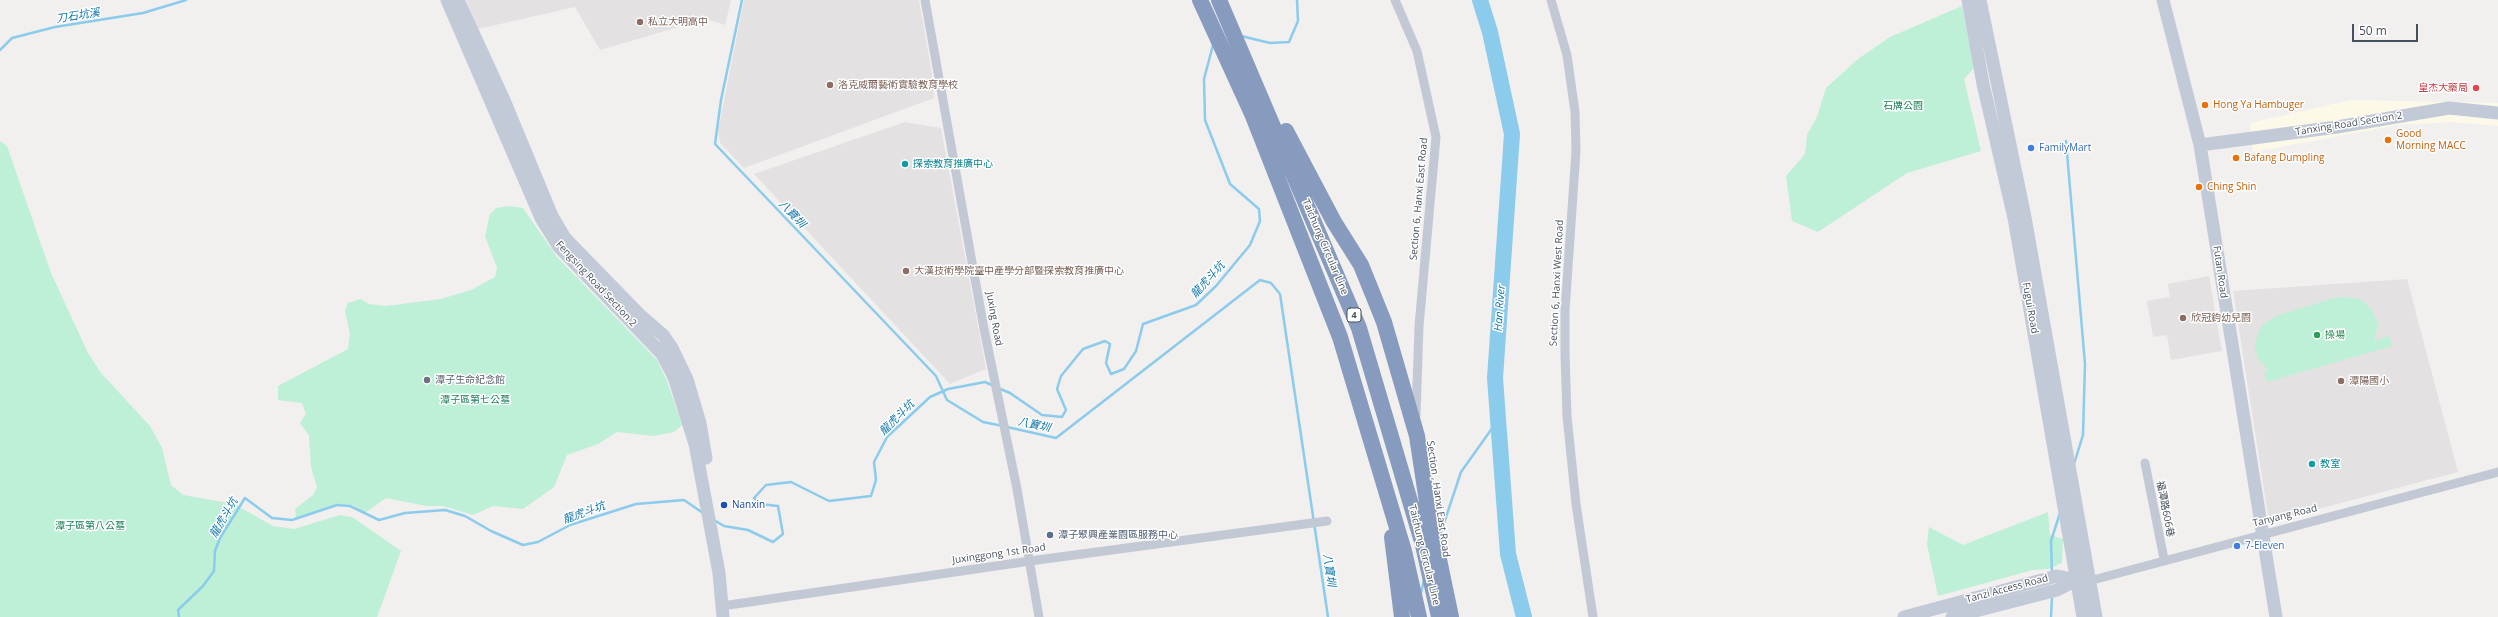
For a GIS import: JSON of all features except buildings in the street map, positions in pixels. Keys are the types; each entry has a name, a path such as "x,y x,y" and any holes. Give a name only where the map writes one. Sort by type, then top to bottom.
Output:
{"highway":[{"name":"Taichung Circular Line","path":"1200,0 1253,116 1340,337 1404,551 1419,617"},
{"name":"Taichung Circular Line","path":"1219,0 1231,25 1359,328 1423,545 1439,617"},
{"path":"1231,25 1334,222 1361,265 1384,322 1417,436 1427,502 1450,617"},
{"path":"1385,486 1402,617"}],"street":[{"name":"Fengsing Road Section 2","path":"447,0 541,218 559,247 662,354 674,377 695,444 712,518"},
{"name":"Fengsing Road Section 2","path":"458,0 504,100 552,216 565,238 641,316 663,335 672,348 687,379 700,423 723,611"},
{"name":"Juxing Road","path":"925,0 984,329 1030,561 1039,617"},
{"name":"Section 6, Hanxi East Road","path":"1395,0 1417,51 1436,136 1419,326 1416,418 1421,476 1437,573 1450,617"},
{"name":"Section 6, Hanxi West Road","path":"1551,0 1567,55 1575,112 1576,151 1565,311 1565,361 1567,416 1575,497 1593,617"},
{"name":"Fugui Road","path":"1968,0 1983,84 2014,218 2083,580 2096,617"},
{"name":"Fugui Road","path":"1980,0 2025,220 2083,580 2084,617"},
{"name":"Futan Road","path":"2163,0 2200,145 2276,617"},
{"name":"Tanxing Road Section 2","path":"2200,145 2332,128 2450,108 2498,113"},
{"name":"福潭路606巷","path":"2145,463 2164,559"},
{"name":"Tanyang Road","path":"2083,580 2498,472"},
{"name":"Juxinggong 1st Road","path":"723,611 1030,561 1327,521"},
{"name":"Tanzi Access Road","path":"1904,617 2057,576 2083,580"},
{"name":"Tanzi Access Road","path":"1952,617 2057,590 2083,580"}],"shaded area":[{"name":"私立大明高中","path":"466,0 731,0 725,25 706,19 600,50 575,7 478,29"},
{"name":"洛克威爾藝術實驗教育學校","path":"744,0 919,0 933,80 934,98 744,168 720,143 718,131"},
{"path":"2351,100 2498,103 2498,126 2452,122 2398,125 2253,152 2250,123"},
{"name":"大漢技術學院臺中產學分部暨探索教育推廣中心","path":"905,122 941,128 986,369 950,384 754,174"},
{"name":"欣冠鈞幼兒園","path":"2209,276 2222,351 2171,360 2167,335 2153,337 2147,301 2170,297 2168,284"},
{"name":"潭陽國小","path":"2407,279 2458,472 2269,522 2233,291"}],"green space":[{"name":"石牌公園","path":"1962,6 1974,68 1964,79 1981,151 1907,173 1818,232 1792,221 1786,176 1805,154 1807,135 1817,117 1826,88 1858,59 1890,37"},
{"name":"潭子區第八公墓","path":"0,141 7,146 51,273 88,353 101,373 150,426 162,448 171,485 183,495 234,504 273,526 294,529 340,515 352,517 401,551 377,617 0,617"},
{"name":"潭子區第七公墓","path":"509,206 523,208 557,257 657,360 667,381 682,425 674,432 654,436 617,432 598,444 567,455 554,487 523,509 493,506 473,515 443,506 426,506 386,498 365,513 353,505 338,504 296,518 295,509 313,495 317,487 311,467 309,435 300,423 306,414 302,403 278,400 278,386 348,349 350,333 345,312 348,303 361,299 369,304 386,306 441,299 471,290 495,277 497,268 485,236 490,214 496,208"},
{"path":"2338,297 2356,298 2366,303 2374,313 2378,325 2374,341 2389,336 2392,346 2267,382 2264,372 2269,370 2258,359 2255,347 2257,335 2263,324 2279,315"},
{"path":"2048,512 2050,535 2063,539 2062,563 2048,569 2033,570 1938,596 1927,544 1929,527 1963,545"}],"waterway":[{"name":"刀石坑溪","path":"0,50 12,38 55,27 143,13 186,0"},
{"name":"八寶圳","path":"742,0 721,100 715,144 936,376 947,400 983,422 1003,426"},
{"name":"龍虎斗坑","path":"1241,36 1270,43 1289,42 1298,21 1297,0"},
{"name":"Han River","path":"1480,0 1490,32 1512,134 1495,378 1508,554 1524,617"},
{"name":"龍虎斗坑","path":"998,388 1010,393 1042,415 1062,417 1066,410 1057,389 1061,376 1083,349 1105,341 1110,344 1106,363 1111,374 1124,369 1136,351 1143,324 1196,305 1216,286 1250,245 1260,221 1259,209 1230,184 1205,120 1204,79 1213,45"},
{"path":"2066,141 2085,364 2083,435 2074,464"},
{"name":"八寶圳","path":"1007,427 1056,438 1260,280 1271,283 1280,294 1328,617"},
{"name":"龍虎斗坑","path":"714,520 724,526 748,530 773,542 783,534 778,506 760,504 754,498 766,485 791,482 829,501 871,496 876,480 874,462 887,437 930,397 948,389 985,382 994,386"},
{"path":"1441,532 1461,472 1498,420"},
{"name":"龍虎斗坑","path":"179,617 178,610 203,586 214,571 215,551 220,538 245,498 272,518 292,520 337,505 350,506 379,520 405,513 445,510 465,516 491,531 523,545 538,542 570,525 636,504 684,500 703,513"},
{"path":"2052,573 2051,541 2060,513"},
{"path":"1421,593 1424,580"},
{"path":"2051,617 2052,596"}],"place":[{"name":"私立大明高中","path":"640,22"},
{"name":"洛克威爾藝術實驗教育學校","path":"830,85"},
{"name":"皇杰大藥局","path":"2476,88"},
{"name":"Hong Ya Hambuger","path":"2205,105"},
{"name":"Good Morning MACC","path":"2388,140"},
{"name":"FamilyMart","path":"2031,148"},
{"name":"Bafang Dumpling","path":"2236,158"},
{"name":"探索教育推廣中心","path":"905,164"},
{"name":"Ching Shin","path":"2199,187"},
{"name":"大漢技術學院臺中產學分部暨探索教育推廣中心","path":"906,271"},
{"name":"欣冠鈞幼兒園","path":"2183,318"},
{"name":"操場","path":"2317,335"},
{"name":"潭子生命紀念館","path":"427,380"},
{"name":"潭陽國小","path":"2341,381"},
{"name":"教室","path":"2312,464"},
{"name":"Nanxin","path":"724,505"},
{"name":"潭子聚興產業園區服務中心","path":"1050,535"},
{"name":"7-Eleven","path":"2237,546"}]}
